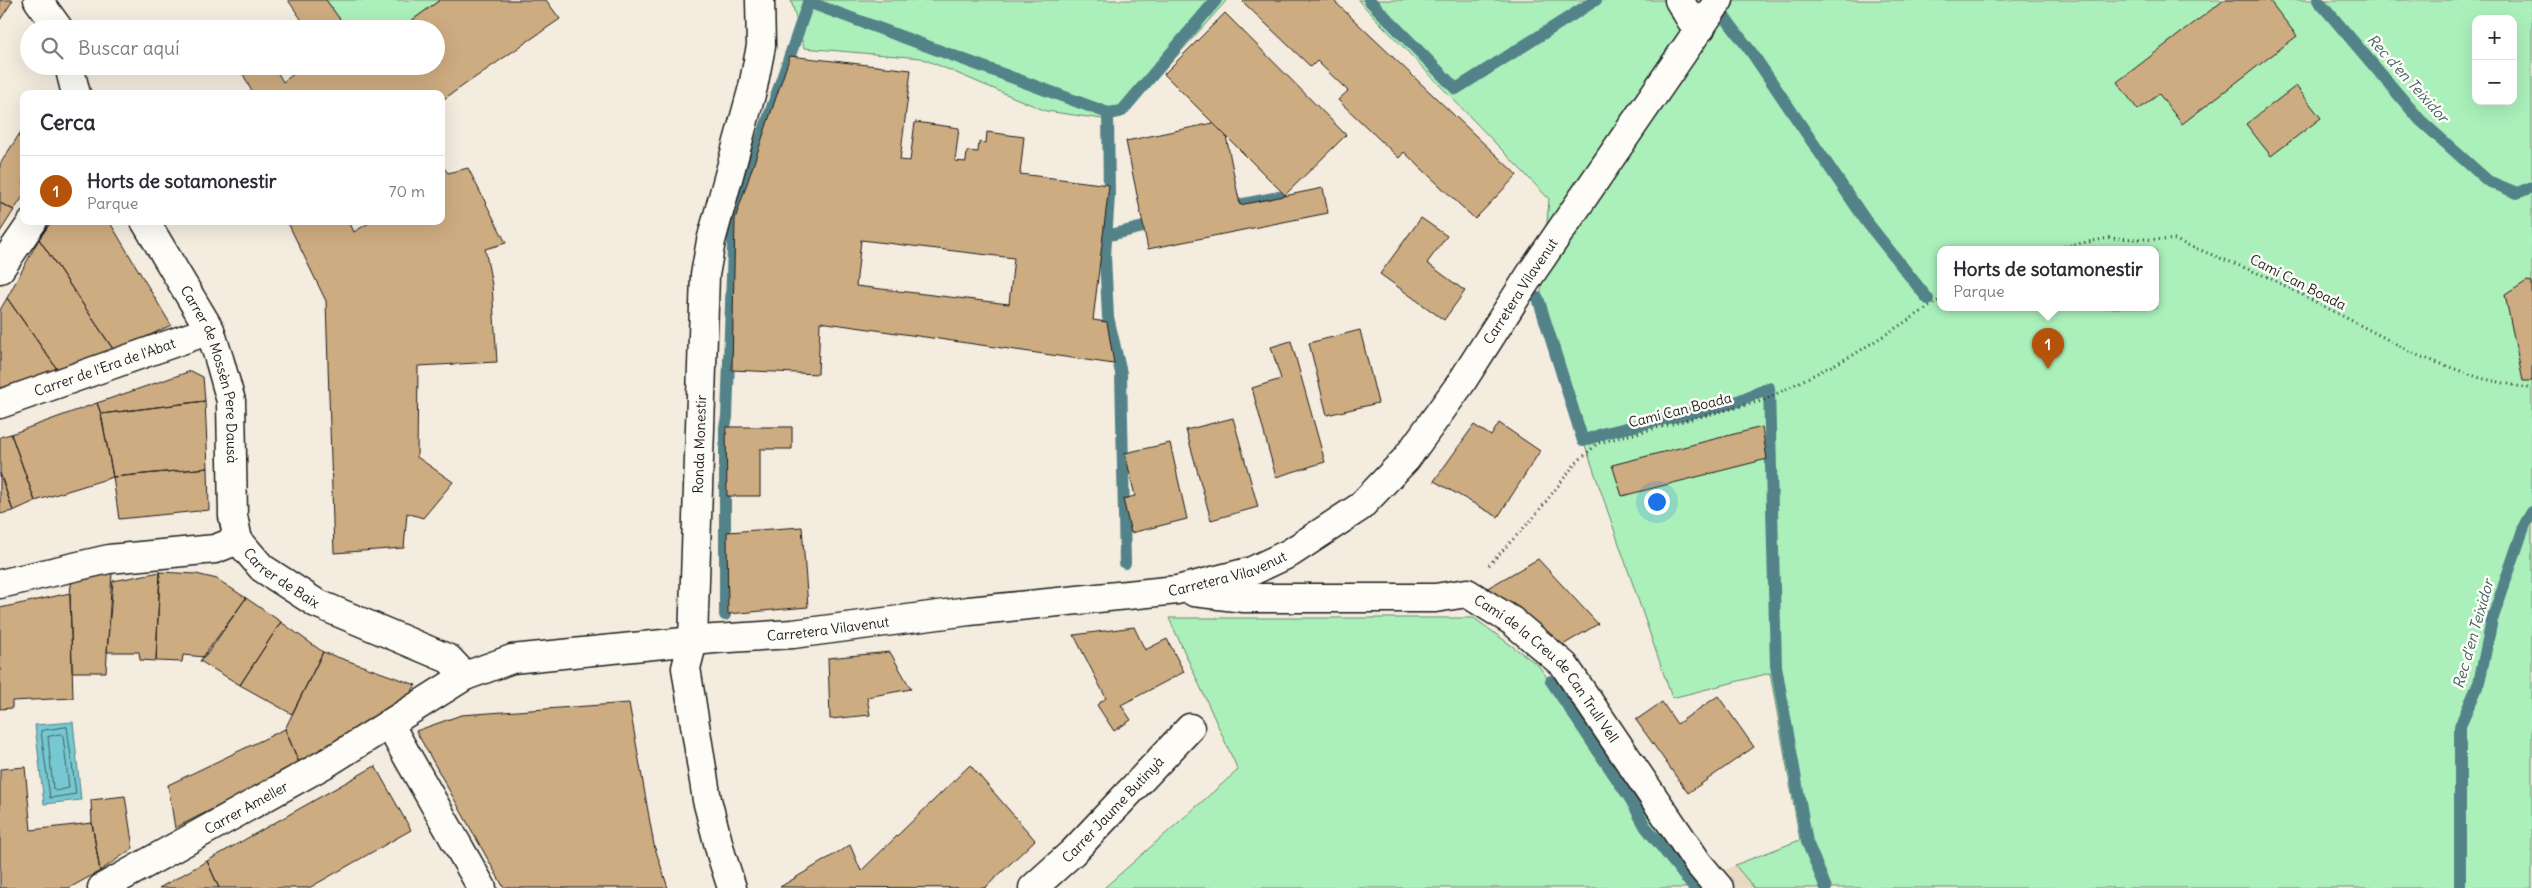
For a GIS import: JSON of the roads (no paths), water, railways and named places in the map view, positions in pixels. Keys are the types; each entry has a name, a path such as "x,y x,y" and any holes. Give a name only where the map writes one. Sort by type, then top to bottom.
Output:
{"street":[{"path":"38,0 53,20"},
{"path":"61,20 63,0"},
{"name":"Ronda Monestir","path":"732,888 707,800 686,668 693,641 705,276 711,241 753,87 761,46 760,0"},
{"path":"1679,0 1691,20 1701,28"},
{"name":"Carretera Vilavenut","path":"466,676 512,659 693,641 792,634 969,612 1177,590 1252,571 1290,553 1360,507 1384,485 1406,459 1461,383 1530,275 1719,0"},
{"path":"71,75 75,90"},
{"path":"0,268 30,225"},
{"name":"Carrer de Mossèn Pere Dausà","path":"147,225 210,330 231,401 233,516 238,540"},
{"name":"Carrer de l'Era de l'Abat","path":"0,404 210,330"},
{"name":"Carrer de Baix","path":"0,584 109,559 215,549 238,540 262,568 316,603 449,659 466,676"},
{"name":"Camí de la Creu de Can Trull Vell","path":"1177,590 1244,598 1435,598 1467,593 1512,621 1564,665 1698,863 1719,888"},
{"name":"Carrer Ameller","path":"102,888 330,761 466,676"},
{"path":"389,724 482,888"},
{"name":"Carrer Jaume Butinyà","path":"1034,888 1073,852 1190,728"}],"water":[{"path":"73,722 81,800 44,804 35,725"}],"waterway":[{"path":"725,615 725,427 727,417 734,218 809,0"},
{"path":"808,2 1108,113 1122,111 1216,0"},
{"path":"1369,0 1456,89 1596,0"},
{"name":"Rec d'en Teixidor","path":"2318,0 2420,120 2488,181 2517,193 2532,187"},
{"path":"1724,16 1752,53 1866,221 1928,299"},
{"path":"1108,113 1109,195 1105,256 1108,317 1121,373 1125,563"},
{"path":"1223,208 1279,197"},
{"path":"1106,236 1160,223"},
{"path":"1538,298 1583,441 1605,433 1733,403 1769,388 1776,666 1807,842 1826,888"},
{"name":"Rec d'en Teixidor","path":"2460,888 2460,726 2479,683 2492,620 2525,524 2532,512"},
{"path":"1551,681 1631,800 1645,826 1694,888"}],"place":[{"name":"Horts de sotamonestir","path":"2048,369"}]}
